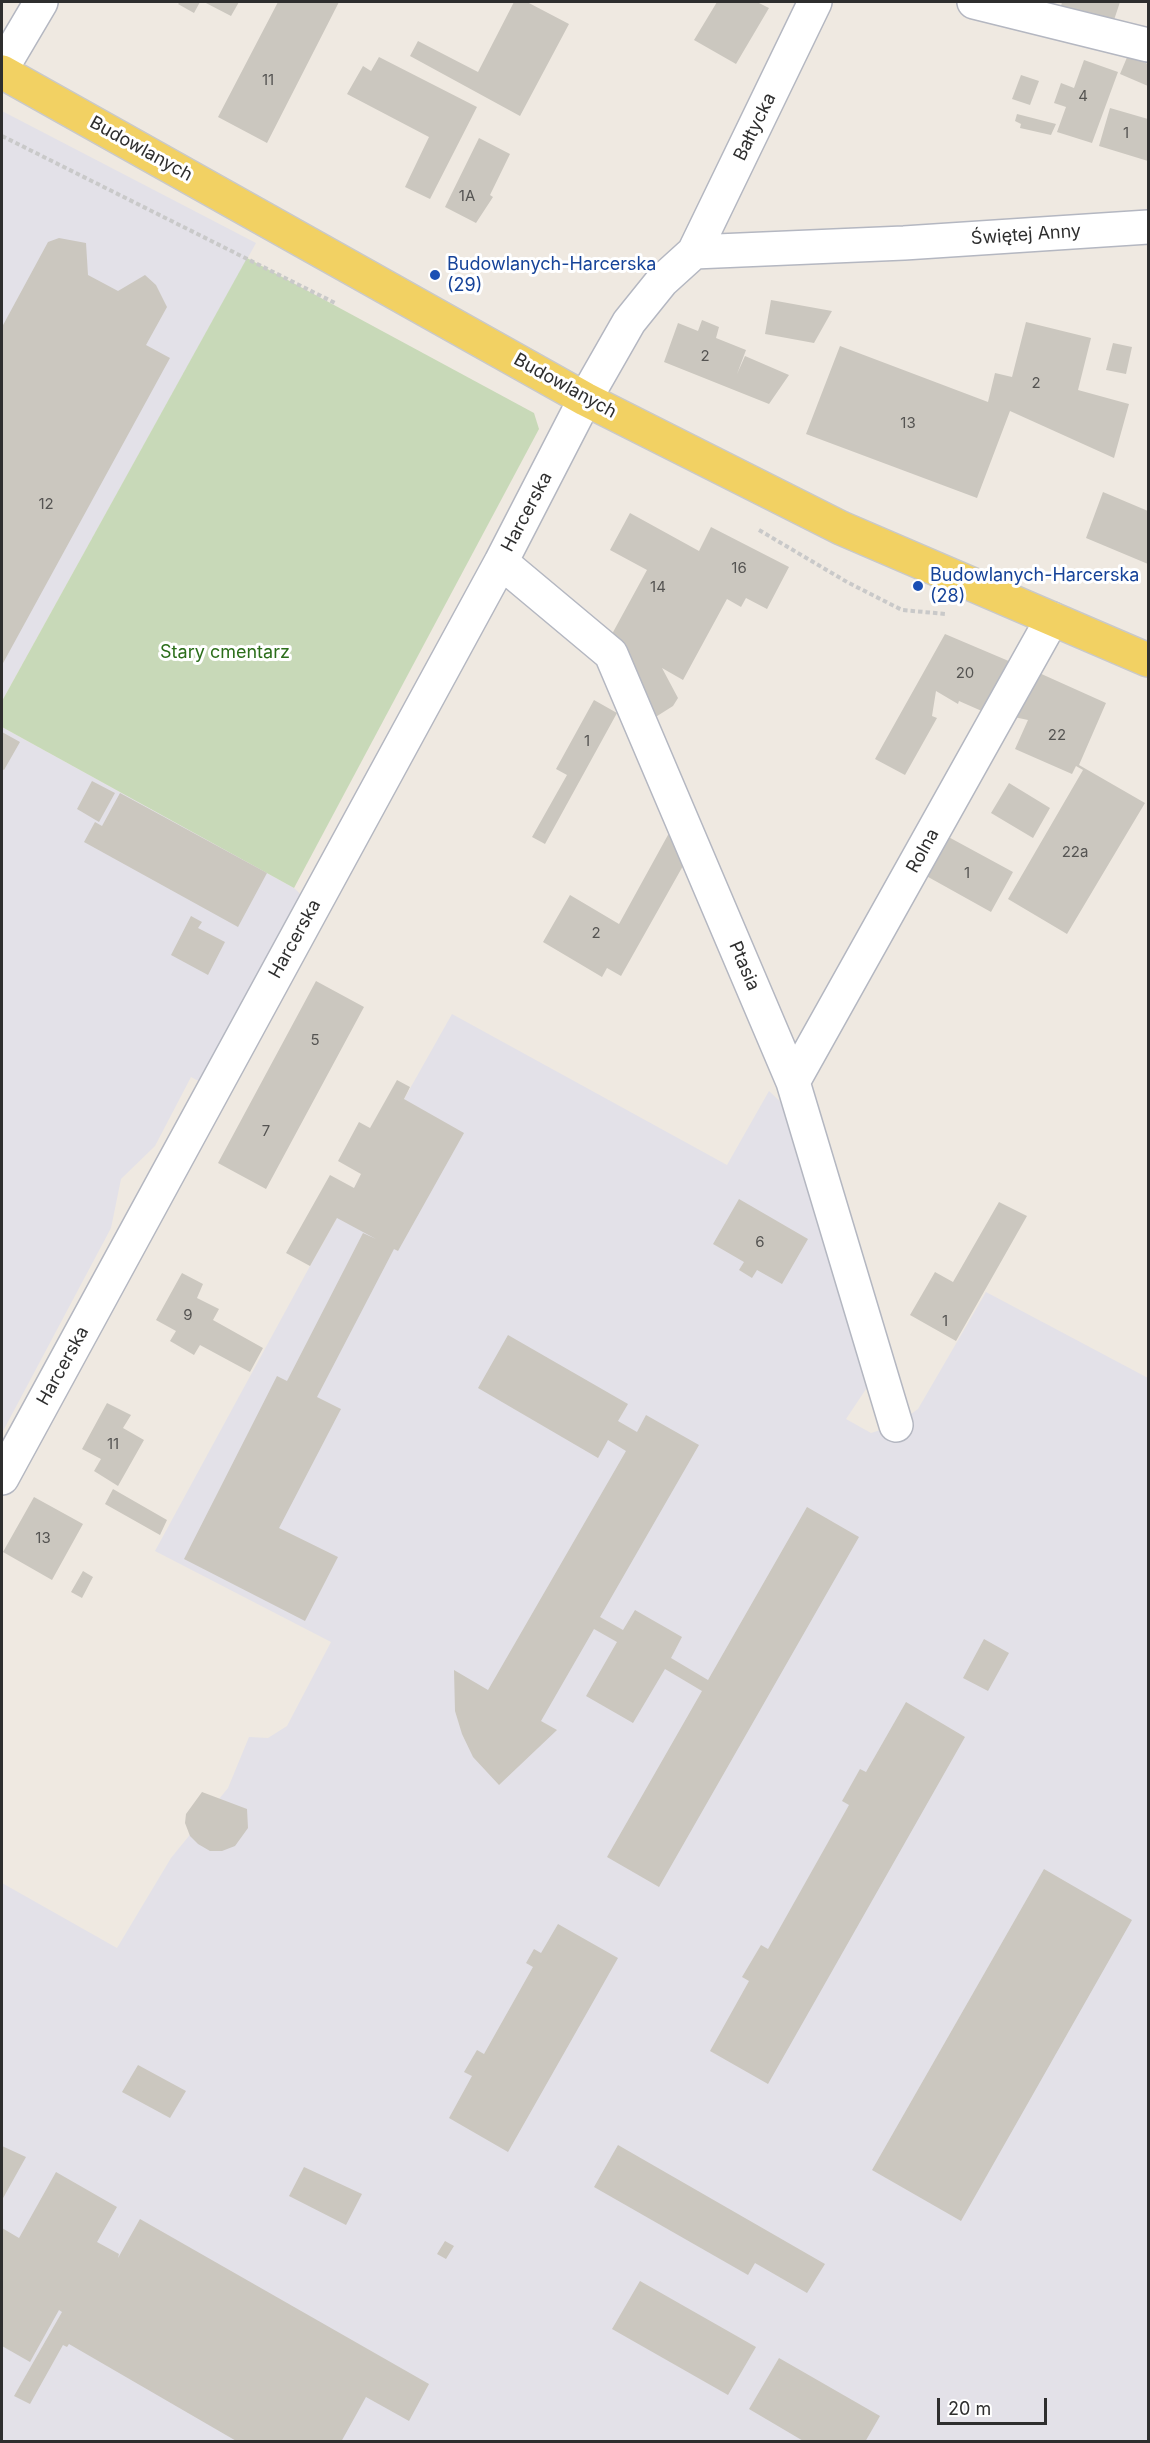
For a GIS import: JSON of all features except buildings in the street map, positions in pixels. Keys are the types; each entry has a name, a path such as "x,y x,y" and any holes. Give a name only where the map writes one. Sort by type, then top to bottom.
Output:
{"main road":[{"name":"Budowlanych","path":"2,70 585,399 841,528 1149,660"}],"street":[{"path":"2,70 42,2"},
{"name":"Bałtycka","path":"694,252 815,2"},
{"path":"974,2 1149,45"},
{"name":"Świętej Anny","path":"694,252 904,243 1149,226"},
{"name":"Harcerska","path":"2,1478 501,562 585,399 628,322 662,281 694,252"},
{"name":"Ptasia","path":"501,562 611,654 793,1082 896,1425"},
{"name":"Rolna","path":"793,1082 1052,619"}],"path":[{"path":"2,136 340,305"}],"shaded area":[{"path":"2,111 256,243 2,701"},
{"path":"2,727 294,888 313,906 214,1089 191,1077 155,1146 121,1179 111,1228 2,1433"},
{"path":"452,1014 727,1165 769,1091 787,1108 870,1383 846,1419 871,1433 896,1425 918,1409 986,1292 1148,1378 1148,2441 2,2441 2,1883 117,1948 171,1858 228,1788 249,1737 268,1738 287,1726 331,1642 155,1551 310,1266"}],"green space":[{"name":"Stary cmentarz","path":"247,258 534,413 539,429 294,888 2,727 2,701"}],"place":[{"name":"Budowlanych-Harcerska (29)","path":"435,275"},
{"name":"Budowlanych-Harcerska (28)","path":"918,586"}]}
